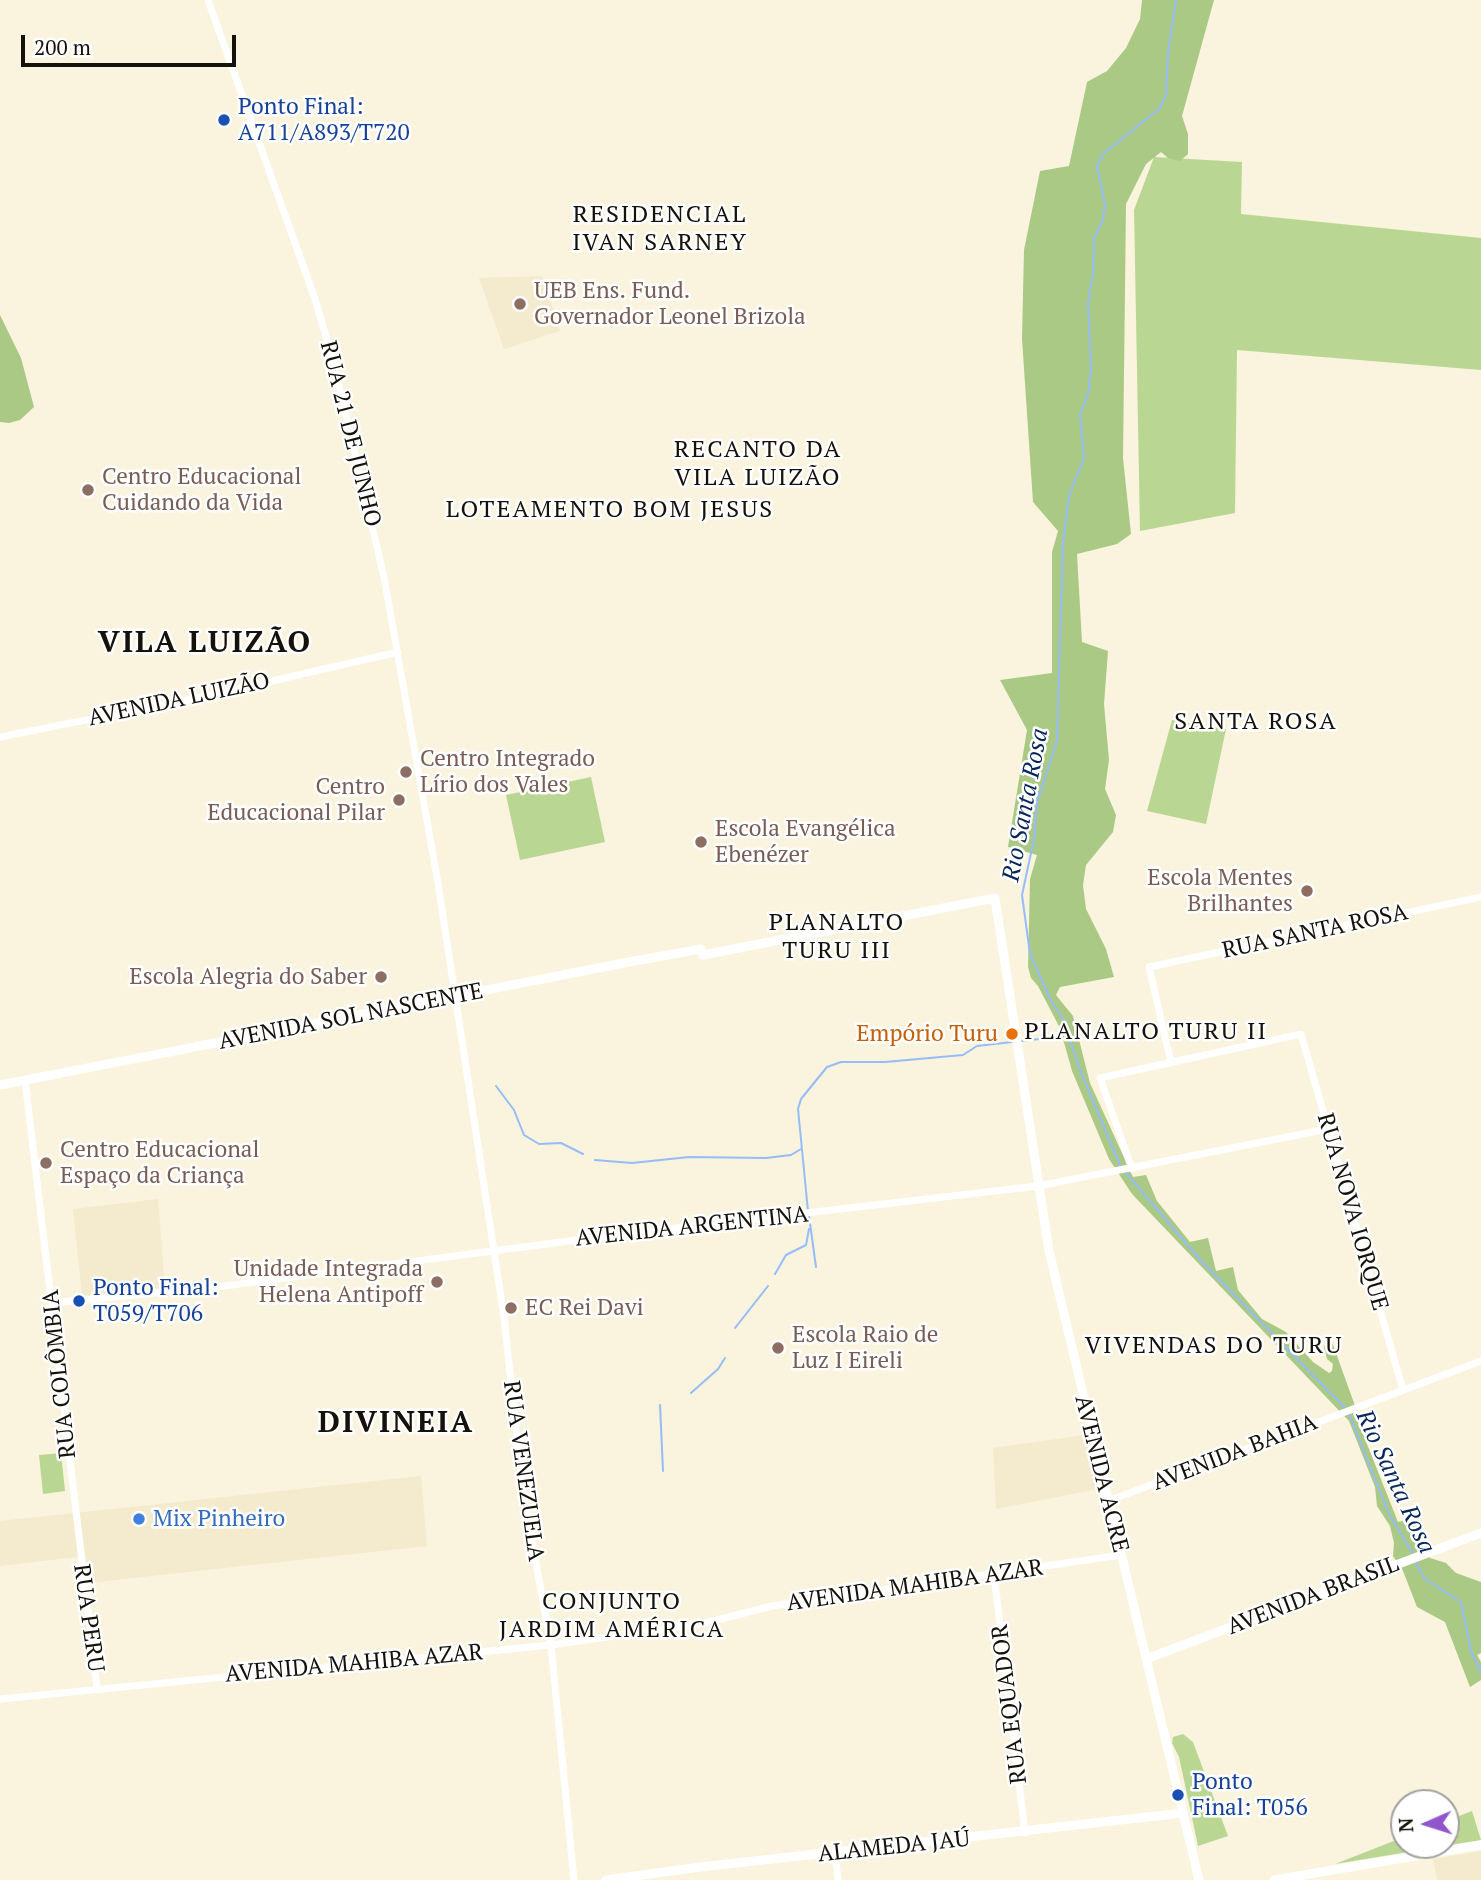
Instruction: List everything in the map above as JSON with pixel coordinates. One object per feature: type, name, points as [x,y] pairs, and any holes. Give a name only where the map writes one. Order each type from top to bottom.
[{"type":"main road","name":"AVENIDA SOL NASCENTE","points":[[0,1085],[455,996],[995,898]]},
{"type":"main road","name":"AVENIDA ACRE","points":[[995,898],[1038,1186],[1060,1301],[1199,1880]]},
{"type":"main road","name":"AVENIDA BRASIL","points":[[1146,1659],[1481,1533]]},
{"type":"main road","name":"ALAMEDA JAÚ","points":[[606,1880],[1183,1813]]},
{"type":"main road","points":[[1274,1880],[1481,1845]]},
{"type":"street","name":"RUA 21 DE JUNHO","points":[[208,0],[294,236],[334,364],[368,504],[398,652],[455,996]]},
{"type":"street","name":"AVENIDA LUIZÃO","points":[[0,737],[207,696],[398,652]]},
{"type":"street","name":"RUA SANTA ROSA","points":[[1171,1062],[1149,967],[1481,897]]},
{"type":"street","name":"RUA VENEZUELA","points":[[455,996],[494,1250],[523,1493],[551,1645],[574,1880]]},
{"type":"street","name":"RUA NOVA IORQUE","points":[[1171,1062],[1301,1034],[1403,1390]]},
{"type":"street","points":[[1131,1169],[1099,1081],[1102,1077],[1171,1062]]},
{"type":"street","name":"RUA COLÔMBIA","points":[[25,1080],[41,1200],[79,1548]]},
{"type":"street","name":"AVENIDA ARGENTINA","points":[[52,1303],[218,1287],[494,1250],[1038,1186],[1328,1129]]},
{"type":"street","name":"AVENIDA BAHIA","points":[[1108,1501],[1481,1361]]},
{"type":"street","name":"RUA PERU","points":[[79,1548],[97,1688]]},
{"type":"street","name":"AVENIDA MAHIBA AZAR","points":[[0,1699],[551,1645],[705,1623],[772,1606],[1121,1555]]},
{"type":"street","name":"RUA EQUADOR","points":[[995,1575],[1025,1833]]},
{"type":"street","points":[[835,1853],[838,1880]]},
{"type":"shaded area","name":"UEB Ens. Fund. Governador Leonel Brizola","points":[[542,276],[560,331],[504,349],[479,278]]},
{"type":"shaded area","points":[[158,1199],[165,1288],[82,1296],[73,1209]]},
{"type":"shaded area","points":[[1085,1435],[1098,1489],[996,1509],[993,1448]]},
{"type":"shaded area","points":[[421,1476],[427,1546],[87,1583],[85,1556],[0,1566],[0,1521]]},
{"type":"shaded area","points":[[1481,1851],[1481,1880],[1437,1880],[1433,1859],[1460,1859],[1460,1854]]},
{"type":"green space","points":[[1142,0],[1214,0],[1182,116],[1188,134],[1188,154],[1180,161],[1168,158],[1161,152],[1146,164],[1126,204],[1123,458],[1131,534],[1117,544],[1077,554],[1082,642],[1108,651],[1104,704],[1109,760],[1105,789],[1116,815],[1113,832],[1086,865],[1083,885],[1086,909],[1106,949],[1114,977],[1060,987],[1056,995],[1073,1016],[1090,1083],[1133,1177],[1146,1175],[1157,1201],[1190,1242],[1208,1238],[1216,1271],[1233,1267],[1238,1290],[1262,1319],[1286,1332],[1313,1362],[1329,1373],[1333,1364],[1327,1359],[1324,1347],[1328,1339],[1332,1342],[1357,1419],[1398,1522],[1416,1518],[1430,1558],[1446,1563],[1456,1573],[1481,1582],[1481,1653],[1477,1655],[1481,1662],[1481,1680],[1470,1687],[1445,1622],[1417,1607],[1403,1571],[1393,1556],[1394,1543],[1390,1526],[1377,1506],[1375,1487],[1349,1421],[1132,1194],[1109,1159],[1072,1071],[1060,1028],[1031,978],[1028,967],[1030,879],[1037,855],[1008,847],[1027,730],[1000,680],[1052,673],[1052,552],[1058,531],[1033,502],[1022,339],[1024,250],[1040,171],[1069,166],[1087,82],[1107,71],[1126,48],[1140,19]]},
{"type":"green space","points":[[1154,157],[1242,162],[1241,214],[1481,238],[1481,370],[1237,350],[1235,513],[1140,531],[1134,210]]},
{"type":"green space","points":[[0,315],[21,358],[34,407],[20,420],[9,423],[0,422]]},
{"type":"green space","points":[[1172,720],[1226,729],[1206,824],[1147,811]]},
{"type":"green space","points":[[591,777],[605,842],[520,860],[506,795]]},
{"type":"green space","points":[[61,1453],[65,1491],[43,1494],[39,1455]]},
{"type":"green space","points":[[1183,1734],[1193,1742],[1228,1836],[1198,1846],[1179,1757],[1172,1743],[1173,1737]]},
{"type":"green space","points":[[1472,1811],[1481,1840],[1460,1843],[1460,1816]]},
{"type":"green space","points":[[1390,1842],[1390,1855],[1335,1864]]},
{"type":"waterway","name":"Rio Santa Rosa","points":[[1120,1165],[1080,1070],[1063,1019],[1051,1001],[1030,954],[1022,895],[1034,839],[1037,802],[1057,741],[1063,542],[1069,496],[1084,458],[1080,415],[1089,390],[1091,367],[1088,303],[1093,273],[1094,239],[1103,219],[1105,205],[1097,166],[1103,154],[1160,108],[1166,95],[1168,53],[1176,0]]},
{"type":"waterway","points":[[1021,1041],[1058,1037],[1067,1028]]},
{"type":"waterway","points":[[808,1211],[798,1109],[801,1099],[827,1067],[841,1062],[885,1062],[963,1055],[977,1046],[1012,1042]]},
{"type":"waterway","points":[[496,1086],[514,1110],[524,1135],[539,1144],[561,1143],[583,1154]]},
{"type":"waterway","points":[[595,1160],[632,1163],[689,1157],[766,1158],[791,1155],[801,1149]]},
{"type":"waterway","name":"Rio Santa Rosa","points":[[1126,1173],[1202,1262],[1346,1409]]},
{"type":"waterway","points":[[809,1216],[816,1267]]},
{"type":"waterway","points":[[775,1274],[786,1255],[806,1245],[809,1229]]},
{"type":"waterway","points":[[735,1328],[768,1286]]},
{"type":"waterway","points":[[691,1393],[718,1369],[725,1358]]},
{"type":"waterway","points":[[660,1405],[663,1471]]},
{"type":"waterway","name":"Rio Santa Rosa","points":[[1349,1414],[1389,1514],[1413,1554]]},
{"type":"waterway","name":"Rio Santa Rosa","points":[[1416,1563],[1425,1579],[1461,1602],[1471,1651],[1481,1672]]},
{"type":"place","name":"Ponto Final: A711/A893/T720","points":[[224,120]]},
{"type":"place","name":"UEB Ens. Fund. Governador Leonel Brizola","points":[[520,304]]},
{"type":"place","name":"Centro Educacional Cuidando da Vida","points":[[88,490]]},
{"type":"place","name":"Centro Integrado Lírio dos Vales","points":[[406,772]]},
{"type":"place","name":"Centro Educacional Pilar","points":[[399,800]]},
{"type":"place","name":"Escola Evangélica Ebenézer","points":[[701,842]]},
{"type":"place","name":"Escola Mentes Brilhantes","points":[[1307,891]]},
{"type":"place","name":"Escola Alegria do Saber","points":[[381,977]]},
{"type":"place","name":"Empório Turu","points":[[1012,1034]]},
{"type":"place","name":"Centro Educacional Espaço da Criança","points":[[46,1163]]},
{"type":"place","name":"Unidade Integrada Helena Antipoff","points":[[437,1282]]},
{"type":"place","name":"Ponto Final: T059/T706","points":[[79,1301]]},
{"type":"place","name":"EC Rei Davi","points":[[511,1308]]},
{"type":"place","name":"Escola Raio de Luz I Eireli","points":[[778,1348]]},
{"type":"place","name":"Mix Pinheiro","points":[[139,1519]]},
{"type":"place","name":"Ponto Final: T056","points":[[1178,1795]]},
{"type":"district","name":"RESIDENCIAL IVAN SARNEY","points":[[660,229]]},
{"type":"district","name":"RECANTO DA VILA LUIZÃO","points":[[758,464]]},
{"type":"district","name":"LOTEAMENTO BOM JESUS","points":[[610,510]]},
{"type":"district","name":"VILA LUIZÃO","points":[[205,643]]},
{"type":"district","name":"SANTA ROSA","points":[[1256,722]]},
{"type":"district","name":"PLANALTO TURU III","points":[[837,937]]},
{"type":"district","name":"PLANALTO TURU II","points":[[1146,1032]]},
{"type":"district","name":"VIVENDAS DO TURU","points":[[1214,1346]]},
{"type":"district","name":"DIVINEIA","points":[[396,1423]]},
{"type":"district","name":"CONJUNTO JARDIM AMÉRICA","points":[[612,1616]]}]
